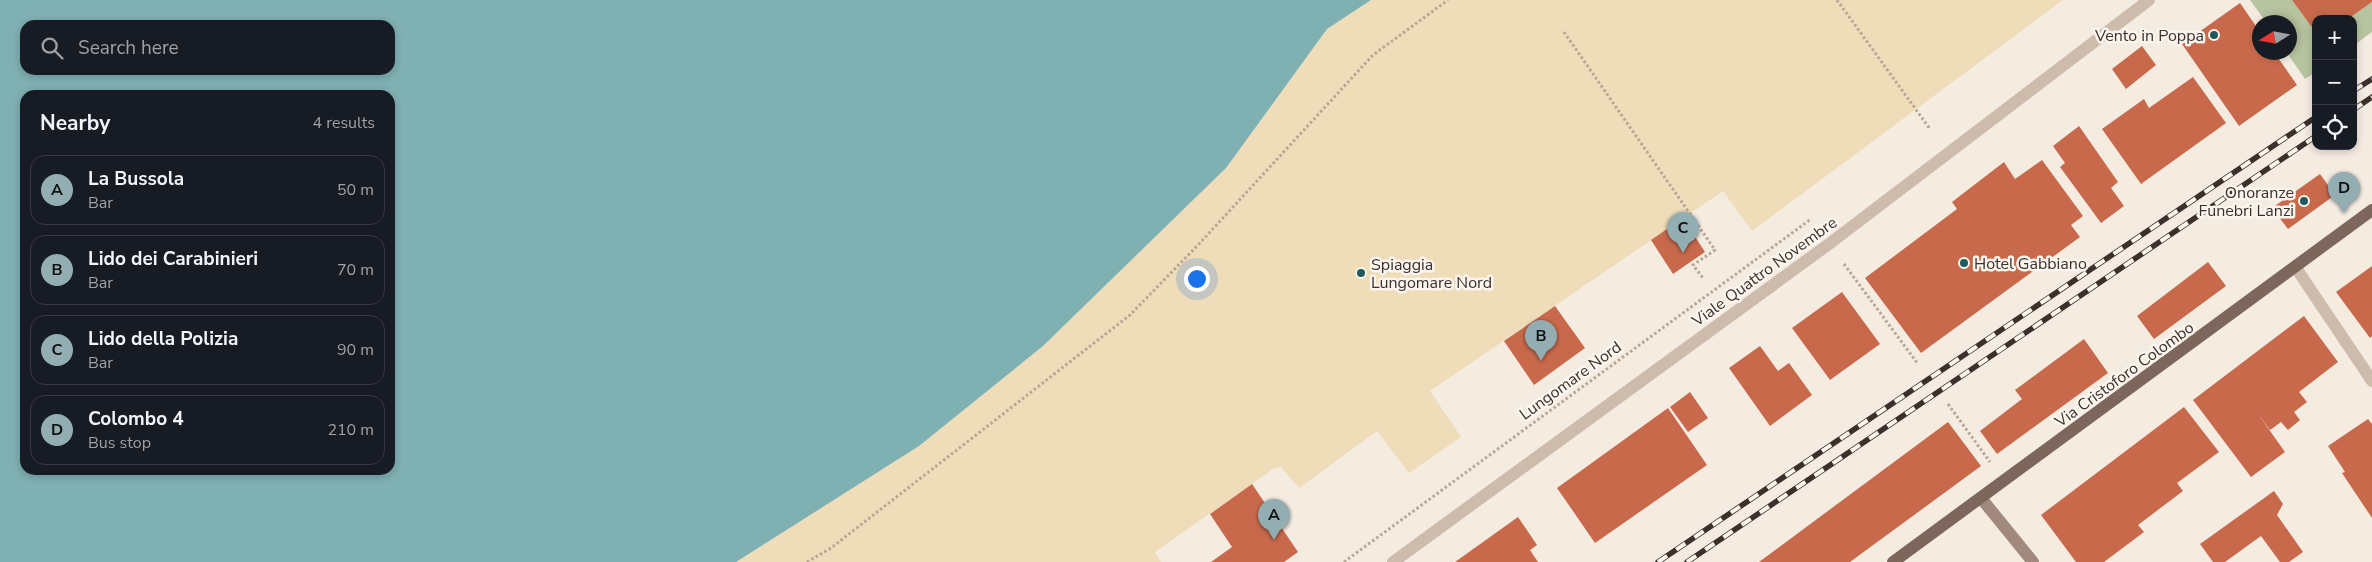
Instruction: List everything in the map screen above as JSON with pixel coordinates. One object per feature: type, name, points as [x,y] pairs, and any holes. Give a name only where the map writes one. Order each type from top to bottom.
[{"type":"main road","name":"Via Cristoforo Colombo","points":[[1893,562],[2296,268],[2372,210]]},
{"type":"main road","points":[[1981,498],[2033,562]]},
{"type":"street","name":"Viale Quattro Novembre","points":[[1394,562],[1829,244],[2149,0]]},
{"type":"street","points":[[2296,268],[2372,381]]},
{"type":"path","points":[[807,562],[831,548],[1130,315],[1198,245],[1372,55],[1448,0]]},
{"type":"path","points":[[1837,0],[1930,128]]},
{"type":"path","points":[[1564,32],[1715,250],[1694,265],[1703,278]]},
{"type":"path","name":"Lungomare Nord","points":[[1344,562],[1811,219]]},
{"type":"path","points":[[1840,258],[1918,364]]},
{"type":"path","points":[[1948,404],[1992,464]]},
{"type":"green space","points":[[2250,0],[2292,0],[2312,28],[2312,75],[2305,79],[2292,60],[2297,60],[2297,15],[2261,15]]},
{"type":"green space","points":[[2372,2],[2372,32],[2357,43],[2357,15],[2354,15]]},
{"type":"sand","name":"Spiaggia Lungomare Nord","points":[[1371,0],[2063,0],[1752,231],[1723,191],[1430,391],[1461,437],[1409,473],[1377,431],[1299,488],[1281,467],[1273,469],[1155,552],[1161,562],[736,562],[919,446],[1043,346],[1226,168],[1327,29]]},
{"type":"water","points":[[0,0],[1371,0],[1327,29],[1226,168],[1043,346],[919,446],[736,562],[0,562]]},
{"type":"building","points":[[2292,0],[2372,0],[2372,2],[2354,15],[2312,15],[2312,28]]},
{"type":"building","points":[[2240,3],[2252,20],[2252,60],[2280,60],[2297,85],[2239,126],[2182,44]]},
{"type":"building","points":[[2142,46],[2156,65],[2126,89],[2112,69]]},
{"type":"building","points":[[2193,77],[2226,123],[2141,184],[2102,129],[2144,99],[2149,108]]},
{"type":"building","points":[[2079,126],[2118,182],[2111,188],[2124,206],[2101,223],[2060,167],[2065,163],[2053,146]]},
{"type":"building","name":"Hotel Gabbiano","points":[[2042,160],[2083,216],[2071,225],[2080,237],[1921,353],[1865,278],[1957,209],[1952,202],[2004,162],[2015,179]]},
{"type":"building","name":"Onoranze Funebri Lanzi","points":[[2320,174],[2335,195],[2288,229],[2272,208]]},
{"type":"building","points":[[1683,218],[1705,252],[1673,274],[1651,240]]},
{"type":"building","points":[[2208,262],[2226,286],[2154,339],[2137,316]]},
{"type":"building","points":[[2372,266],[2372,336],[2370,338],[2336,292]]},
{"type":"building","points":[[1842,292],[1880,344],[1830,380],[1792,328]]},
{"type":"building","points":[[1555,306],[1585,348],[1534,385],[1504,341]]},
{"type":"building","points":[[2304,316],[2338,362],[2299,392],[2307,402],[2294,412],[2300,420],[2288,430],[2281,422],[2270,430],[2258,414],[2285,452],[2251,477],[2193,400]]},
{"type":"building","points":[[2084,339],[2108,373],[1997,454],[1980,431],[2022,399],[2015,390]]},
{"type":"building","points":[[1760,346],[1778,371],[1789,363],[1812,395],[1770,426],[1729,368]]},
{"type":"building","points":[[1690,392],[1708,418],[1688,432],[1670,407]]},
{"type":"building","points":[[2184,407],[2219,452],[2177,483],[2183,491],[2138,525],[2144,532],[2104,562],[2076,562],[2041,515]]},
{"type":"building","points":[[1668,408],[1707,465],[1595,543],[1557,488]]},
{"type":"building","points":[[2368,419],[2372,424],[2372,518],[2342,473],[2345,472],[2328,446]]},
{"type":"building","points":[[1948,422],[1981,466],[1850,562],[1759,562]]},
{"type":"building","points":[[1252,484],[1298,552],[1284,562],[1211,562],[1232,547],[1210,514]]},
{"type":"building","points":[[2274,491],[2283,504],[2277,515],[2303,552],[2289,562],[2280,562],[2261,536],[2225,562],[2213,562],[2200,544]]},
{"type":"building","points":[[1518,517],[1537,545],[1530,550],[1538,562],[1455,562]]},
{"type":"railway","points":[[2357,88],[2372,79]]},
{"type":"railway","points":[[2357,107],[2372,97]]},
{"type":"railway","points":[[1658,562],[2312,120]]},
{"type":"railway","points":[[1687,562],[2312,139]]},
{"type":"place","name":"Vento in Poppa","points":[[2214,35]]},
{"type":"place","name":"Onoranze Funebri Lanzi","points":[[2304,201]]},
{"type":"place","name":"Colombo 4","points":[[2344,213]]},
{"type":"place","name":"Lido della Polizia","points":[[1683,253]]},
{"type":"place","name":"Hotel Gabbiano","points":[[1964,263]]},
{"type":"place","name":"Spiaggia Lungomare Nord","points":[[1361,273]]},
{"type":"place","name":"Lido dei Carabinieri","points":[[1541,361]]},
{"type":"place","name":"La Bussola","points":[[1274,540]]}]
